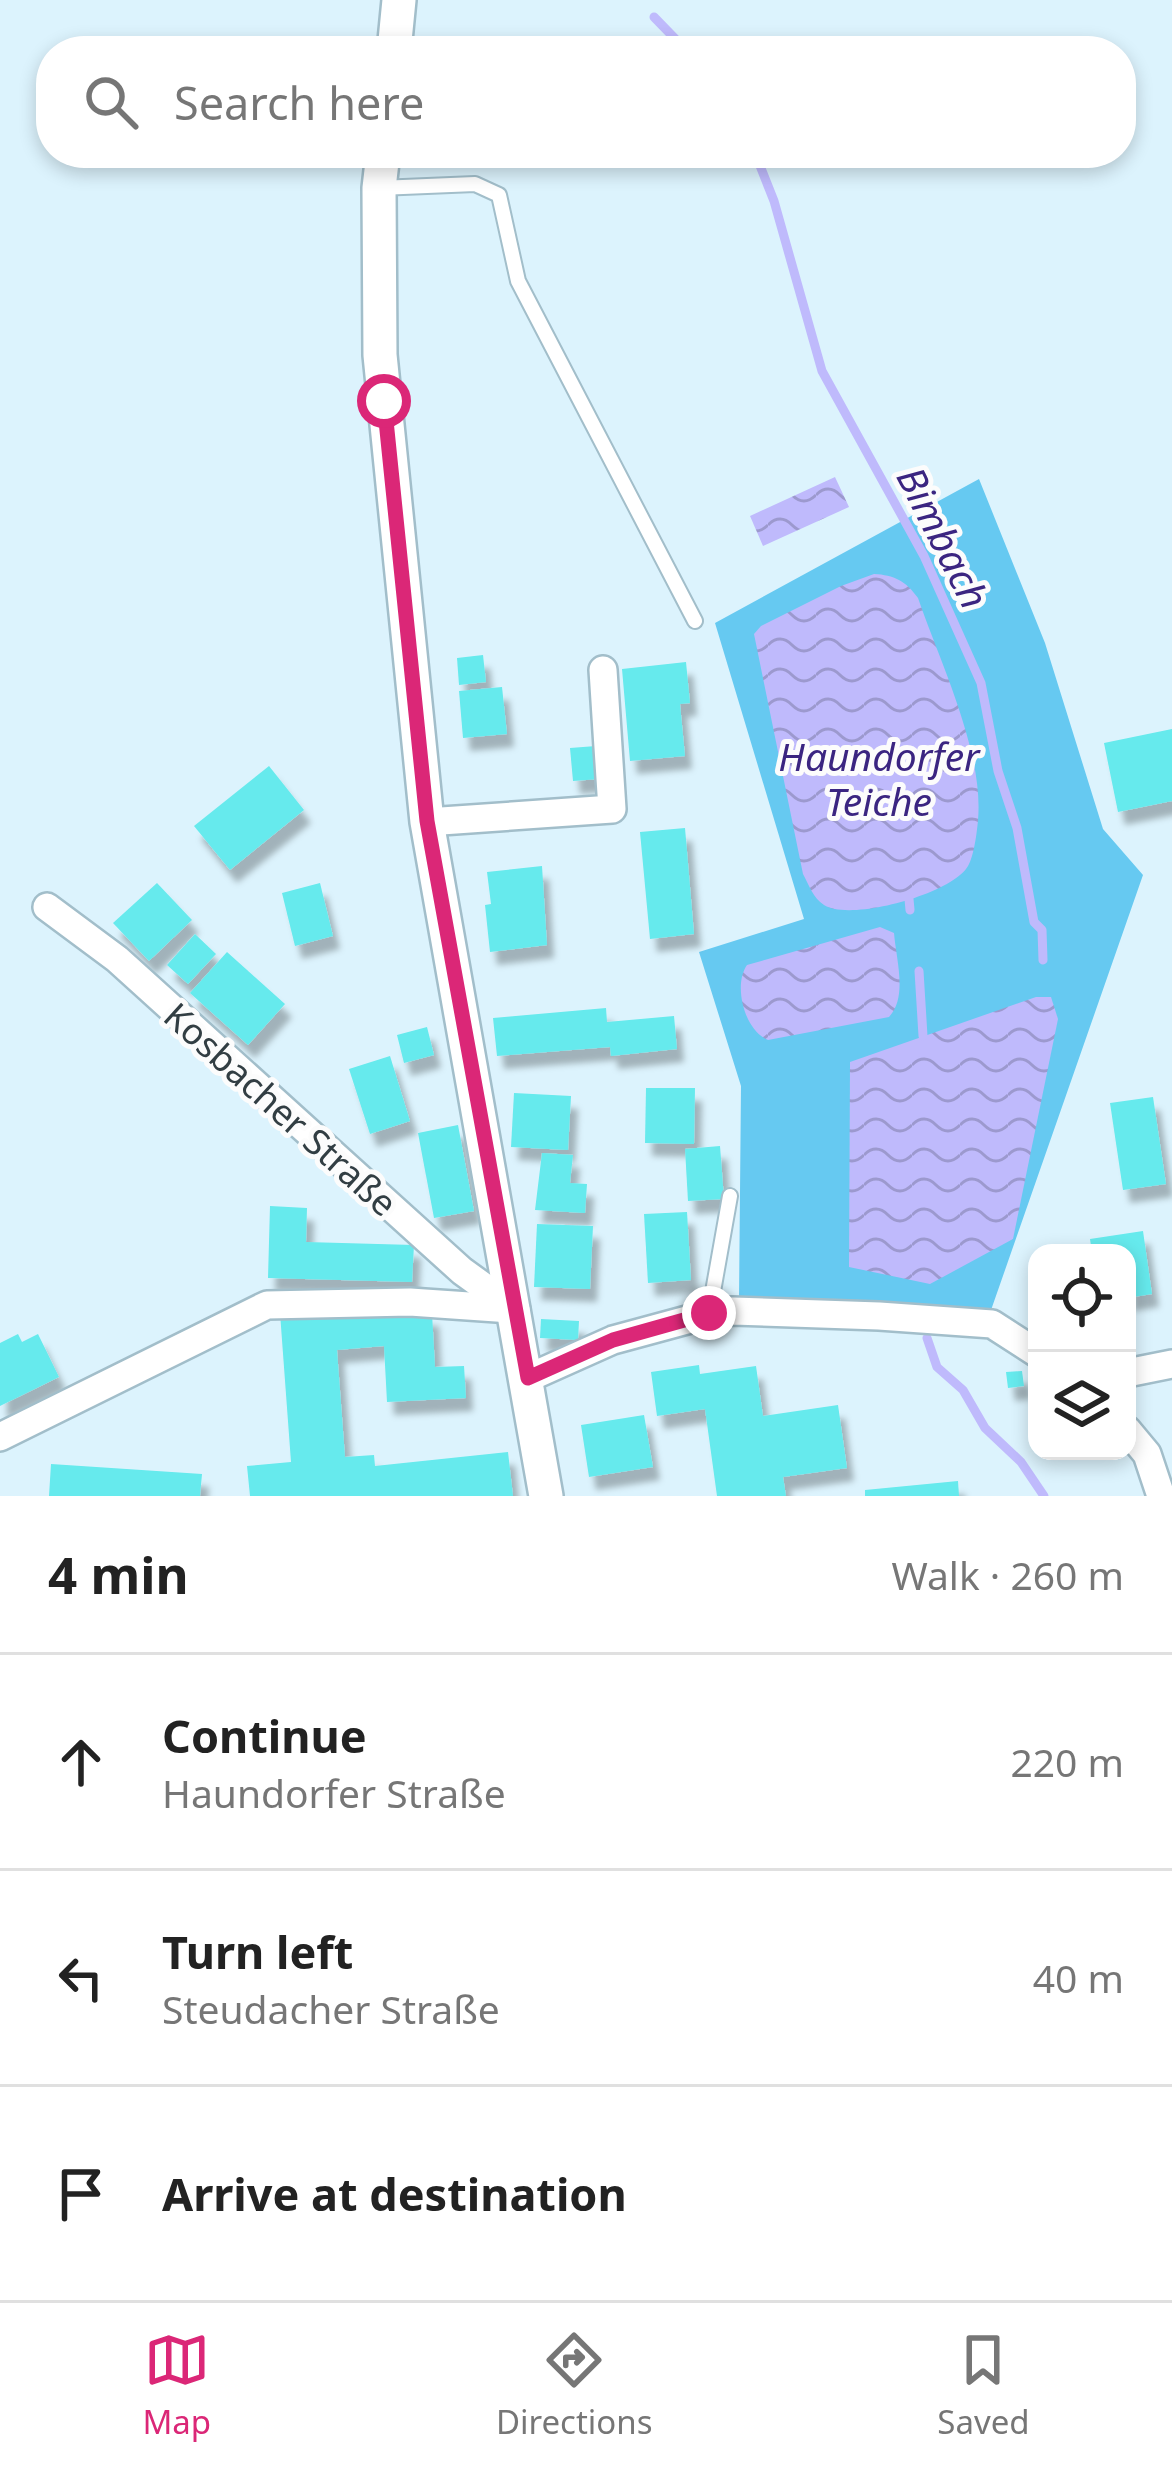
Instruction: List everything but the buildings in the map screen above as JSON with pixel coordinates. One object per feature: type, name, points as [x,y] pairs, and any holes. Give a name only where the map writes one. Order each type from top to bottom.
[{"type":"street","points":[[395,36],[399,0]]},
{"type":"street","points":[[381,168],[380,355],[427,821],[546,1496]]},
{"type":"street","points":[[427,821],[612,809],[603,670]]},
{"type":"street","name":"Kosbacher Straße","points":[[47,907],[117,959],[462,1271],[516,1310]]},
{"type":"street","points":[[3,1434],[267,1305],[410,1302],[516,1310]]},
{"type":"street","points":[[528,1378],[613,1340],[709,1313],[879,1316],[992,1324],[1035,1352]]},
{"type":"street","points":[[1136,1371],[1172,1364]]},
{"type":"street","points":[[1136,1441],[1147,1454],[1161,1496]]},
{"type":"lane","points":[[379,188],[476,184],[499,195],[518,281],[694,621]]},
{"type":"lane","points":[[709,1313],[730,1196]]},
{"type":"shaded area","points":[[979,479],[1045,643],[1103,829],[1143,875],[990,1313],[739,1300],[741,1086],[699,952],[804,919],[715,623]]},
{"type":"water","points":[[835,477],[849,507],[763,546],[750,516]]},
{"type":"water","name":"Haundorfer Teiche","points":[[874,574],[899,580],[918,598],[967,737],[978,794],[978,825],[968,866],[942,886],[877,908],[837,909],[817,899],[803,874],[754,634],[761,626],[841,586]]},
{"type":"water","name":"Haundorfer Teiche","points":[[880,927],[894,933],[898,966],[898,999],[889,1017],[768,1040],[753,1027],[741,995],[747,965]]},
{"type":"water","points":[[1036,997],[1051,997],[1058,1019],[1013,1239],[930,1284],[849,1267],[850,1062]]},
{"type":"waterway","name":"Bimbach","points":[[654,17],[672,36]]},
{"type":"waterway","name":"Bimbach","points":[[761,168],[822,371],[924,556],[981,683],[998,771],[1017,828],[1034,922],[1042,930],[1043,960]]},
{"type":"waterway","points":[[909,899],[910,910]]},
{"type":"waterway","points":[[919,971],[923,1036]]},
{"type":"waterway","name":"Bimbach","points":[[927,1338],[937,1367],[963,1390],[985,1428],[1021,1462],[1044,1496]]},
{"type":"route","points":[[384,401],[427,821],[528,1378],[613,1340],[709,1313]]}]
